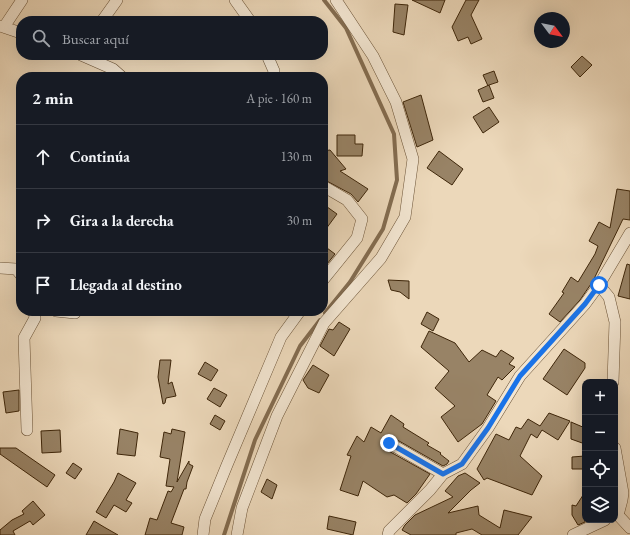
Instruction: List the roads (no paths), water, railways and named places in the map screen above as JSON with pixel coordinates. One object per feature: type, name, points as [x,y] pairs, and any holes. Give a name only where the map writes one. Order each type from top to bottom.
[{"type":"street","points":[[16,31],[2,27],[22,0]]},
{"type":"street","points":[[106,16],[117,0]]},
{"type":"street","points":[[235,0],[246,16]]},
{"type":"street","points":[[237,535],[242,508],[277,416],[324,323],[381,258],[405,217],[413,159],[396,102],[373,56],[336,0]]},
{"type":"street","points":[[93,60],[116,72]]},
{"type":"street","points":[[269,60],[274,72]]},
{"type":"street","points":[[328,189],[347,200],[362,219],[357,238],[328,274]]},
{"type":"street","points":[[388,535],[389,531],[430,490],[443,474],[462,464],[488,428],[520,376],[585,304],[599,285],[630,233]]},
{"type":"street","points":[[0,268],[16,269]]},
{"type":"street","points":[[599,285],[609,298],[615,322],[613,379]]},
{"type":"street","points":[[27,430],[24,338],[35,316]]},
{"type":"street","points":[[203,535],[206,520],[224,471],[281,336],[296,316]]},
{"type":"street","points":[[389,443],[443,474]]},
{"type":"street","points":[[616,451],[623,493],[618,511]]},
{"type":"street","points":[[618,518],[630,528]]},
{"type":"street","points":[[573,535],[599,523]]},
{"type":"waterway","points":[[324,0],[346,28],[394,134],[397,180],[383,229],[350,282],[328,309]]},
{"type":"waterway","points":[[224,535],[255,440],[300,346],[320,320]]}]
